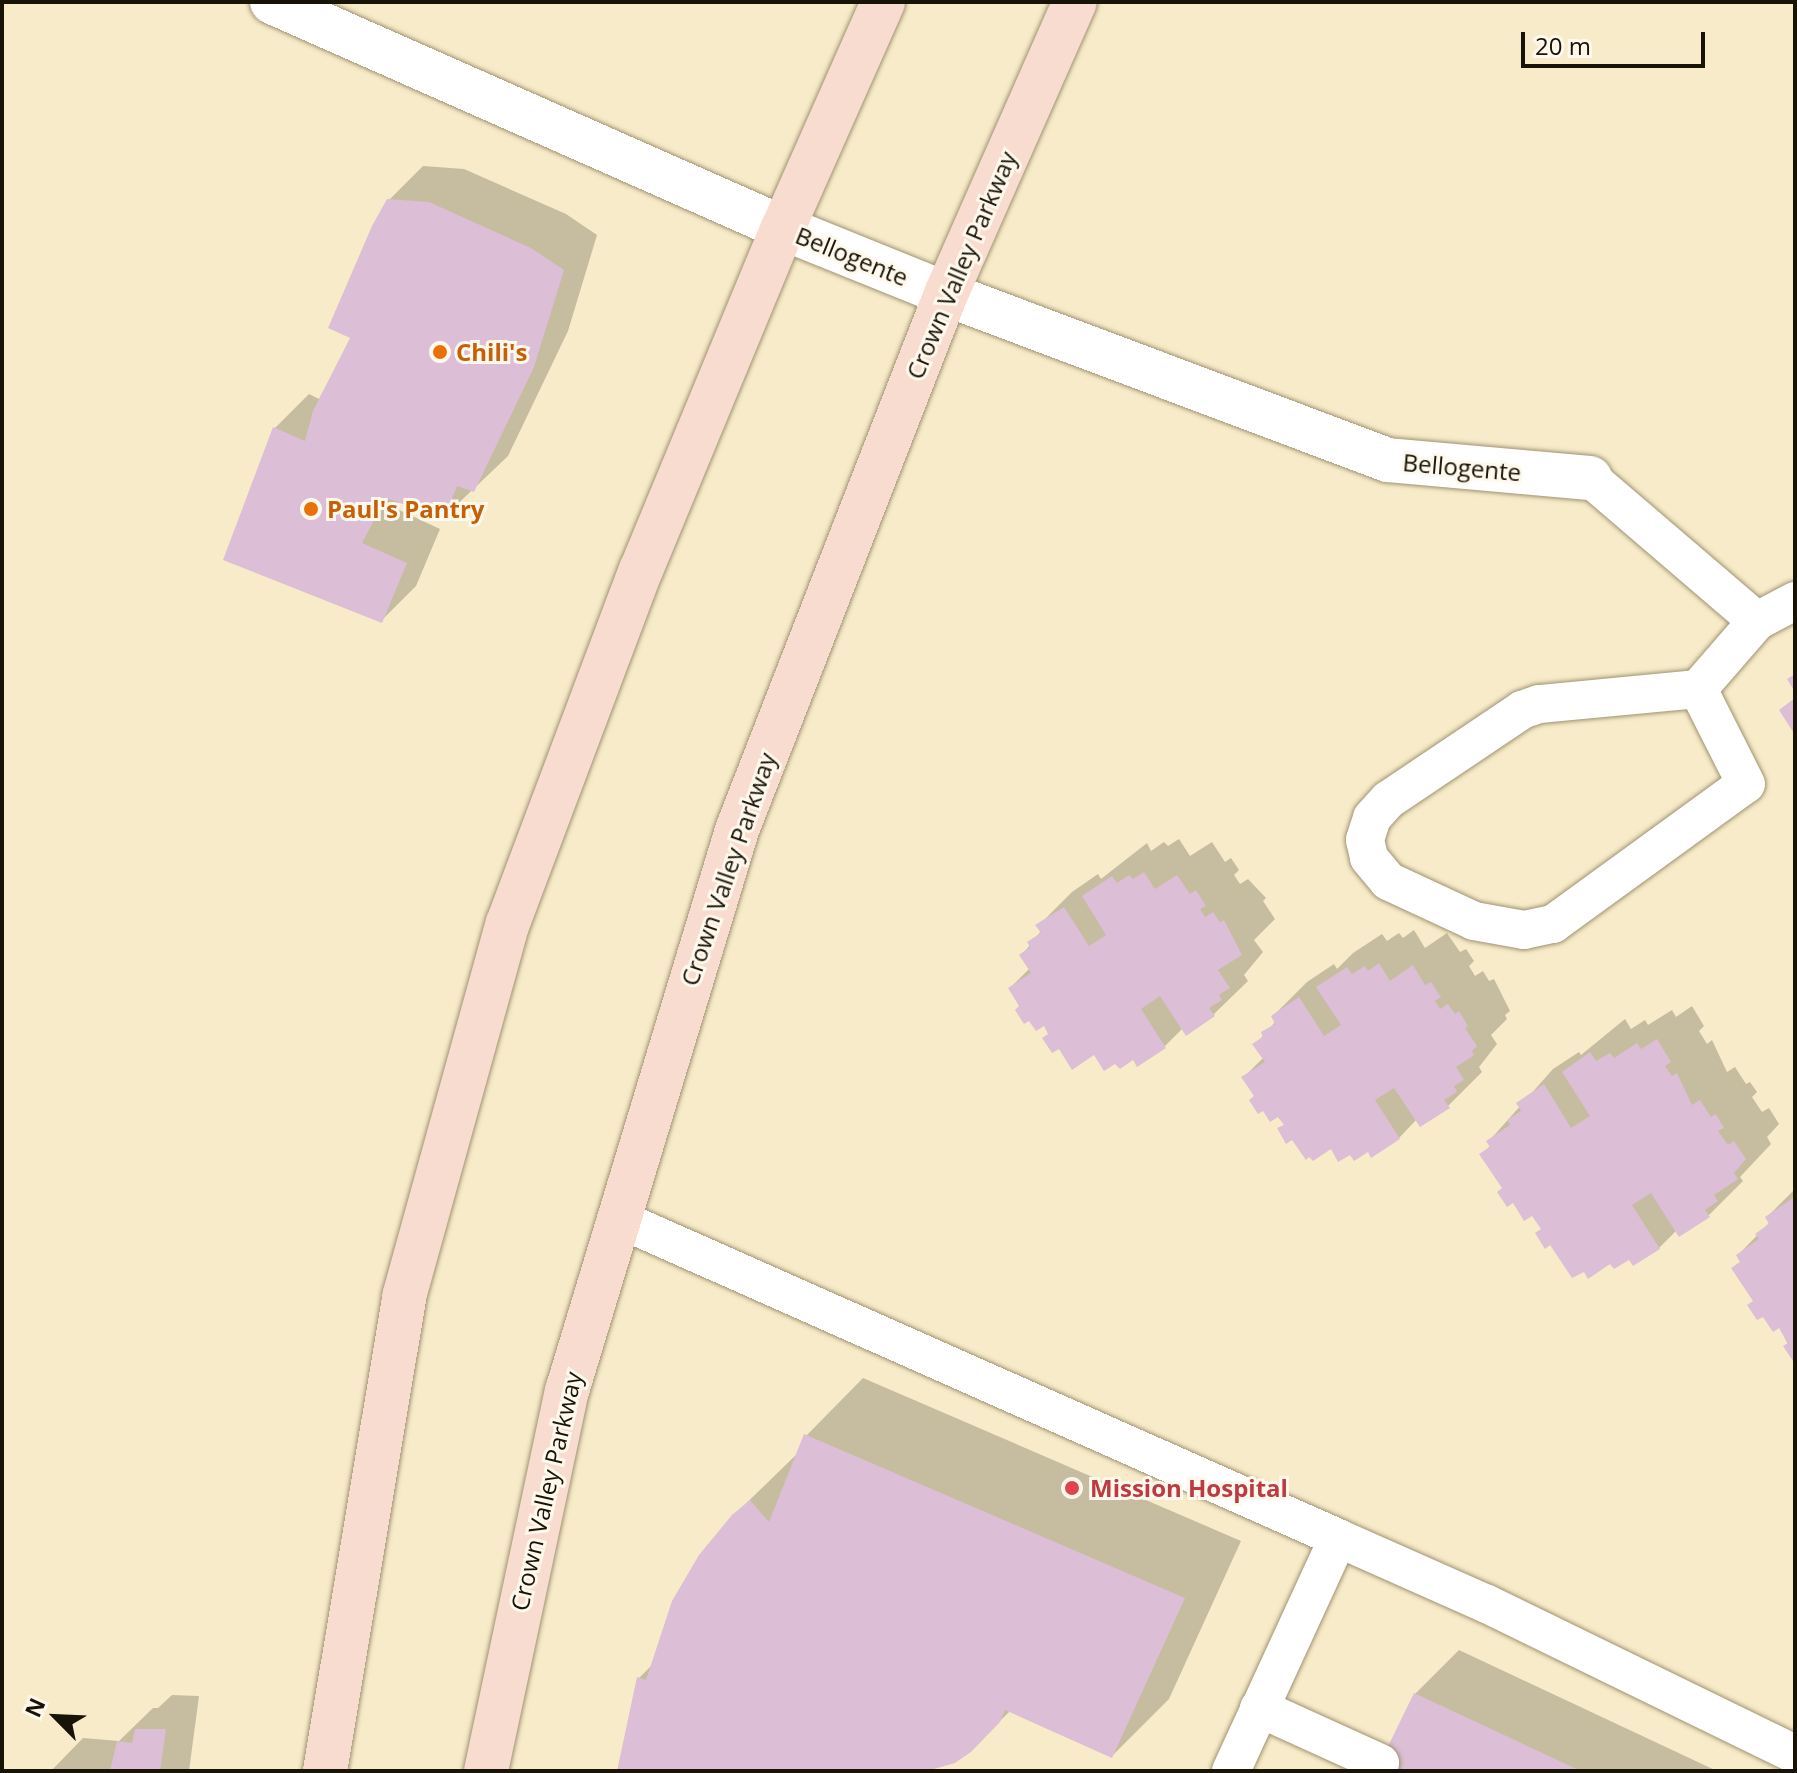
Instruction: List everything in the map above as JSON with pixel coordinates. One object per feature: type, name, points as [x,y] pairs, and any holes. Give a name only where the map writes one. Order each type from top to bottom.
[{"type":"main road","points":[[325,1771],[404,1297],[508,923],[641,570],[783,228],[883,2]]},
{"type":"main road","name":"Crown Valley Parkway","points":[[486,1771],[567,1391],[737,830],[946,294],[1075,2]]},
{"type":"street","name":"Bellogente","points":[[272,2],[783,228],[946,294],[1388,460],[1590,478]]},
{"type":"lane","points":[[1590,478],[1757,621]]},
{"type":"lane","points":[[1698,689],[1746,784],[1553,924],[1524,930],[1474,921],[1388,881],[1369,858],[1365,840],[1372,818],[1388,800],[1522,710],[1539,704],[1698,689],[1757,621],[1795,601]]},
{"type":"lane","points":[[617,1218],[1487,1604],[1795,1754]]},
{"type":"lane","points":[[1231,1771],[1338,1538]]},
{"type":"lane","points":[[1259,1708],[1380,1763]]},
{"type":"building","name":"Chili's","points":[[387,199],[429,202],[531,248],[564,270],[534,367],[474,492],[457,486],[444,519],[386,498],[362,543],[407,563],[382,623],[223,560],[273,427],[305,441],[313,411],[350,338],[328,328],[372,226]]},
{"type":"building","points":[[1795,674],[1795,692],[1787,679]]},
{"type":"building","points":[[1795,698],[1795,735],[1779,710]]},
{"type":"building","points":[[1144,872],[1155,889],[1177,875],[1190,894],[1196,890],[1206,906],[1200,909],[1205,917],[1213,912],[1220,922],[1224,920],[1242,955],[1218,970],[1230,988],[1219,995],[1222,1000],[1209,1008],[1215,1016],[1186,1036],[1160,996],[1141,1009],[1166,1048],[1137,1067],[1133,1060],[1120,1069],[1115,1064],[1104,1071],[1094,1055],[1072,1070],[1059,1049],[1052,1053],[1042,1038],[1048,1034],[1044,1026],[1036,1031],[1029,1021],[1024,1024],[1015,1010],[1019,1006],[1008,988],[1031,973],[1019,955],[1030,947],[1027,942],[1041,933],[1035,925],[1064,907],[1089,946],[1106,935],[1082,896],[1112,876],[1117,883],[1129,875],[1133,879]]},
{"type":"building","points":[[1379,963],[1390,981],[1413,965],[1425,985],[1431,982],[1441,997],[1435,1001],[1440,1009],[1448,1004],[1455,1014],[1459,1011],[1468,1026],[1465,1028],[1477,1046],[1472,1051],[1474,1055],[1456,1067],[1464,1080],[1454,1086],[1457,1092],[1444,1100],[1450,1108],[1420,1127],[1394,1088],[1375,1100],[1400,1139],[1371,1158],[1368,1152],[1354,1161],[1350,1155],[1338,1162],[1331,1149],[1313,1161],[1309,1157],[1306,1160],[1292,1140],[1286,1144],[1277,1128],[1284,1125],[1278,1117],[1270,1122],[1263,1111],[1258,1114],[1249,1100],[1254,1096],[1241,1077],[1265,1062],[1252,1044],[1263,1037],[1261,1032],[1275,1024],[1271,1016],[1299,997],[1324,1036],[1341,1025],[1316,987],[1347,967],[1352,974],[1365,966],[1368,971]]},
{"type":"building","points":[[1657,1039],[1671,1062],[1665,1066],[1672,1076],[1677,1073],[1692,1105],[1700,1100],[1711,1117],[1716,1114],[1724,1128],[1718,1131],[1728,1145],[1734,1141],[1746,1159],[1734,1173],[1738,1179],[1714,1195],[1718,1201],[1705,1210],[1710,1217],[1679,1237],[1651,1193],[1632,1205],[1660,1249],[1633,1266],[1629,1260],[1614,1269],[1610,1264],[1588,1279],[1584,1272],[1572,1278],[1550,1245],[1545,1249],[1535,1233],[1541,1229],[1532,1216],[1524,1221],[1513,1203],[1507,1207],[1497,1192],[1502,1188],[1479,1154],[1490,1147],[1486,1141],[1510,1125],[1507,1120],[1521,1111],[1516,1103],[1544,1084],[1571,1128],[1590,1116],[1562,1072],[1590,1052],[1596,1061],[1610,1053],[1614,1058],[1637,1043],[1641,1049]]},
{"type":"building","points":[[1793,1198],[1795,1364],[1783,1346],[1788,1343],[1779,1328],[1773,1332],[1763,1317],[1757,1320],[1747,1305],[1753,1301],[1731,1268],[1740,1262],[1736,1255],[1759,1239],[1755,1234],[1769,1224],[1765,1217]]},
{"type":"building","points":[[804,1434],[1185,1598],[1112,1758],[1005,1710],[1000,1722],[971,1752],[955,1763],[927,1771],[617,1771],[637,1677],[646,1680],[672,1601],[699,1555],[732,1515],[750,1500],[769,1522]]},
{"type":"building","points":[[1414,1693],[1581,1771],[1376,1771]]},
{"type":"building","points":[[135,1729],[166,1729],[160,1771],[110,1771],[117,1741],[132,1743]]},
{"type":"place","name":"Chili's","points":[[440,352]]},
{"type":"place","name":"Paul's Pantry","points":[[311,509]]},
{"type":"place","name":"Mission Hospital","points":[[1072,1488]]}]
